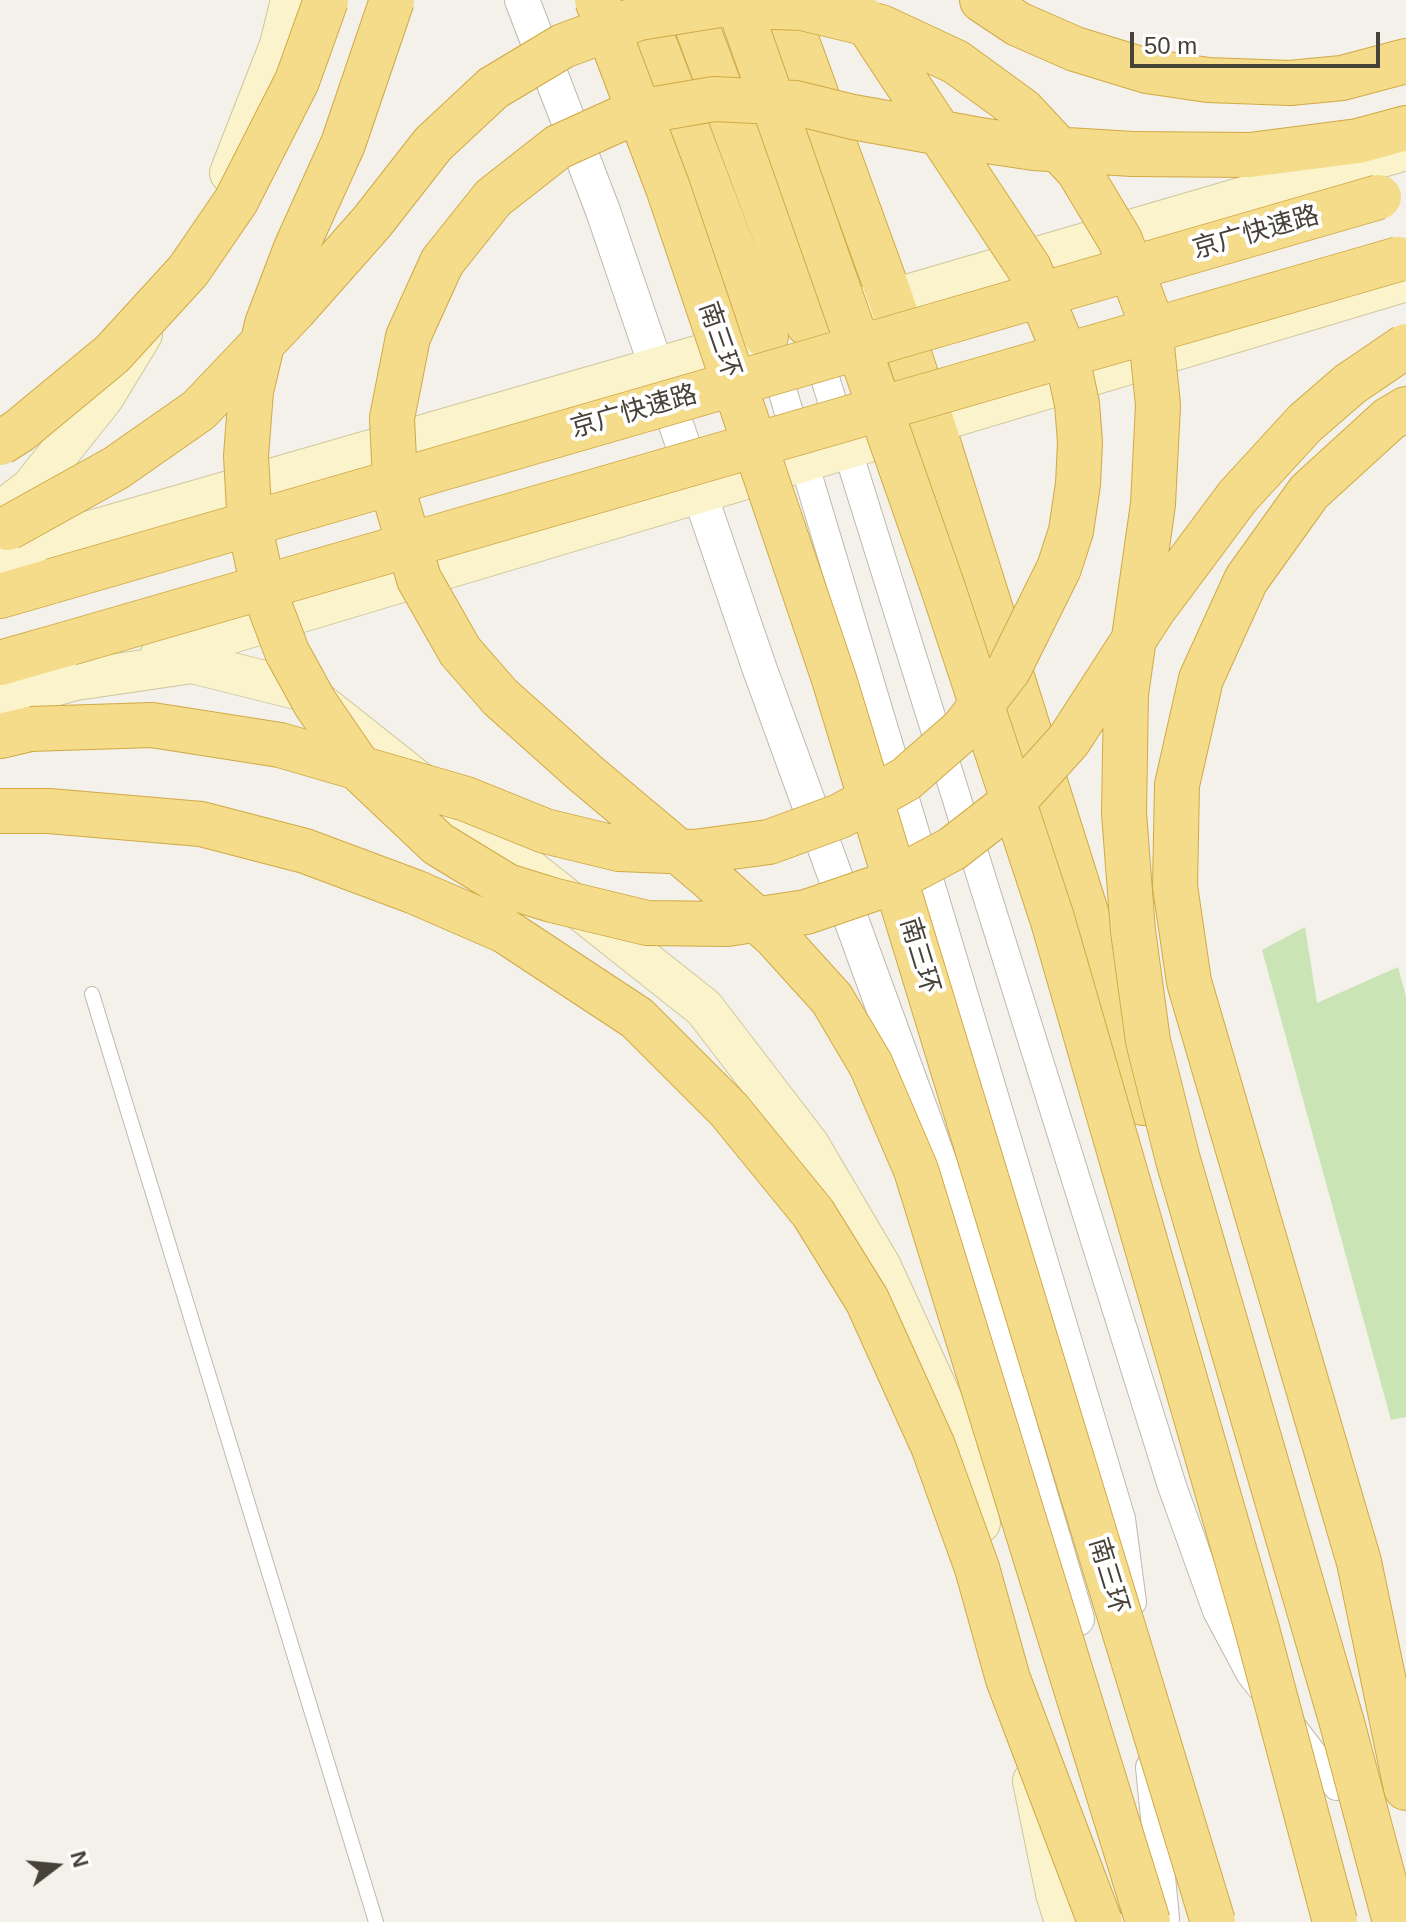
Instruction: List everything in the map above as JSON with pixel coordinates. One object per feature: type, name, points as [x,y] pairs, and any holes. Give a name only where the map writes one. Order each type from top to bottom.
[{"type":"highway","points":[[0,443],[19,431],[112,354],[188,271],[243,188],[297,81],[326,0]]},
{"type":"highway","points":[[392,0],[343,144],[296,248],[267,324],[251,391],[246,456],[250,527],[263,588],[287,652],[315,703],[363,773],[438,844],[507,886],[647,923],[727,924],[806,912],[882,886],[952,849],[1015,800],[1069,740],[1153,610],[1238,496],[1305,423],[1350,384],[1406,346]]},
{"type":"highway","name":"南三环","points":[[597,0],[668,188],[834,679],[1213,1922]]},
{"type":"highway","points":[[638,0],[766,336]]},
{"type":"highway","points":[[687,0],[808,324]]},
{"type":"highway","points":[[737,0],[938,573],[1052,918],[1253,1613],[1335,1922]]},
{"type":"highway","points":[[782,0],[891,300],[932,423],[1119,1017],[1337,1786],[1396,1922]]},
{"type":"highway","points":[[0,736],[30,729],[152,725],[280,745],[466,799],[545,831],[619,849],[694,852],[769,842],[840,816],[906,779],[963,729],[1009,669],[1023,642],[1059,568],[1071,531],[1080,442],[1077,404],[1067,358],[1029,268],[852,0]]},
{"type":"highway","points":[[982,0],[1018,24],[1075,49],[1147,71],[1208,80],[1290,83],[1342,78],[1406,61]]},
{"type":"highway","points":[[2,532],[116,468],[199,410],[372,222],[433,144],[493,88],[563,46],[639,18],[666,13],[720,5],[802,8],[881,27],[956,62],[1022,110],[1078,170],[1120,240],[1149,317],[1157,419],[1153,504],[1126,694],[1124,813],[1133,931],[1148,1041],[1178,1160],[1342,1723],[1396,1922]]},
{"type":"highway","points":[[1160,1921],[916,1170],[871,1065],[832,999],[775,936],[500,697],[460,651],[419,579],[396,500],[392,418],[408,337],[442,262],[493,198],[558,147],[633,113],[714,99],[796,103],[853,117],[1019,146],[1133,154],[1250,155],[1358,141],[1406,128]]},
{"type":"highway","name":"京广快速路","points":[[0,596],[1406,189]]},
{"type":"highway","points":[[0,663],[1406,256]]},
{"type":"highway","points":[[1406,409],[1389,419],[1309,492],[1246,580],[1201,679],[1177,785],[1175,886],[1189,982],[1359,1562],[1406,1788]]},
{"type":"highway","points":[[0,811],[49,811],[201,824],[305,851],[415,892],[505,931],[637,1018],[729,1110],[813,1213],[867,1300],[933,1446],[977,1568],[1008,1679],[1100,1922]]},
{"type":"main road","points":[[2,532],[31,488],[103,398],[191,254],[240,152],[280,45],[291,0]]},
{"type":"main road","points":[[2,532],[656,368],[1406,150]]},
{"type":"main road","points":[[0,701],[1406,281]]},
{"type":"main road","points":[[76,680],[192,663],[304,691],[704,1008],[809,1145],[881,1267],[951,1419],[979,1519],[1056,1893],[1065,1922]]},
{"type":"street","points":[[522,0],[603,211],[769,696],[953,1199],[1160,1921]]},
{"type":"street","points":[[808,324],[1172,1486],[1217,1611],[1250,1673],[1337,1786]]},
{"type":"street","points":[[766,336],[1121,1519],[1142,1680],[1160,1921]]},
{"type":"lane","points":[[92,994],[376,1922]]},
{"type":"green space","points":[[1305,927],[1317,1003],[1398,967],[1406,997],[1406,1417],[1391,1420],[1262,950]]}]
